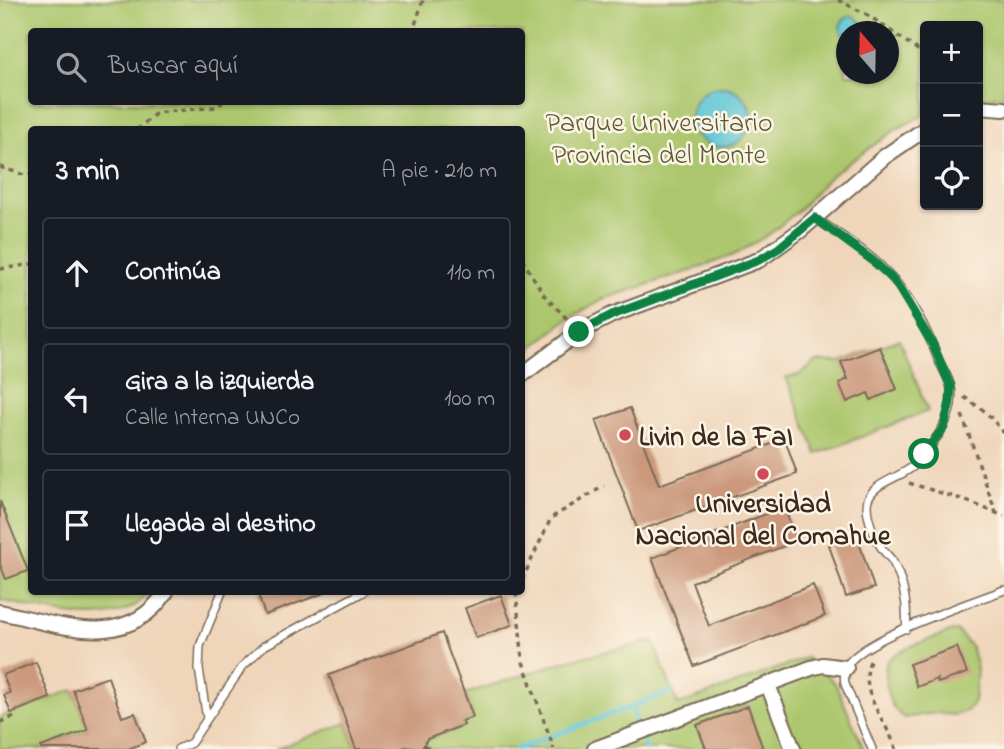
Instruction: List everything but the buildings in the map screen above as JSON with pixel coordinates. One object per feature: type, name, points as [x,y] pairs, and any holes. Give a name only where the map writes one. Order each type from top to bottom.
[{"type":"street","points":[[983,107],[1004,109]]},
{"type":"street","points":[[525,372],[579,332],[612,315],[759,260],[779,248],[874,165],[920,133]]},
{"type":"street","points":[[0,612],[84,629],[112,629],[141,618],[152,610],[164,595]]},
{"type":"street","points":[[594,749],[634,742],[817,667],[829,665],[846,668]]},
{"type":"street","points":[[768,685],[793,749]]},
{"type":"lane","points":[[815,218],[872,260],[894,280],[932,343],[951,387],[949,414],[944,427],[916,464],[894,480],[878,485],[869,494],[869,519],[882,550],[892,560],[903,587],[907,612],[906,629]]},
{"type":"lane","points":[[872,749],[848,694],[844,676],[846,668],[858,655],[881,640],[1004,590]]},
{"type":"lane","points":[[206,719],[199,669],[201,646],[221,595]]},
{"type":"lane","points":[[178,749],[191,743],[243,666],[264,646],[358,595]]},
{"type":"path","points":[[412,28],[423,0]]},
{"type":"path","points":[[838,0],[869,15],[920,51]]},
{"type":"path","points":[[141,126],[156,113],[219,105]]},
{"type":"path","points":[[0,167],[28,175]]},
{"type":"path","points":[[525,264],[544,295],[579,332]]},
{"type":"path","points":[[0,269],[28,265]]},
{"type":"path","points":[[951,387],[986,412],[1004,433]]},
{"type":"path","points":[[951,387],[996,513]]},
{"type":"path","points":[[894,480],[919,484],[1004,516]]},
{"type":"path","points":[[525,574],[551,518],[604,486]]},
{"type":"path","points":[[516,595],[523,662],[553,746]]},
{"type":"path","points":[[881,640],[866,674],[871,698],[896,749]]},
{"type":"path","points":[[0,722],[16,716],[15,711]]},
{"type":"path","points":[[424,746],[431,749]]},
{"type":"shaded area","name":"Universidad Nacional del Comahue","points":[[1004,0],[1004,749],[0,749],[0,600],[65,613],[134,606],[147,595],[525,595],[525,354],[586,308],[603,299],[736,254],[771,233],[801,208],[882,84],[899,84],[899,21],[834,21]]},
{"type":"green space","name":"Parque Universitario Provincia del Monte","points":[[0,0],[1004,0],[1004,96],[983,98],[983,21],[920,21],[920,117],[895,130],[829,177],[801,208],[771,233],[736,254],[603,299],[568,319],[525,354],[525,126],[28,126],[28,595],[147,595],[134,606],[120,612],[86,616],[0,600]]},
{"type":"green space","points":[[899,339],[928,411],[817,454],[786,377],[799,375],[816,361],[841,362]]},
{"type":"green space","points":[[957,631],[971,646],[977,669],[974,701],[967,711],[954,715],[935,713],[904,718],[889,698],[885,676],[887,662],[907,648]]},
{"type":"green space","points":[[653,641],[678,705],[806,658],[836,685],[864,749],[763,749],[747,706],[697,725],[706,749],[422,749],[427,739],[464,726],[462,721],[473,717],[465,694],[569,660]]},
{"type":"green space","points":[[73,690],[88,730],[62,739],[52,749],[0,749],[0,717]]},
{"type":"green space","points":[[346,723],[356,749],[276,749]]},
{"type":"water","points":[[853,16],[859,21],[842,21]]},
{"type":"water","points":[[721,87],[738,92],[746,100],[751,117],[746,134],[738,142],[721,147],[704,142],[696,134],[691,117],[696,100],[704,92]]},
{"type":"waterway","points":[[517,749],[673,691]]},
{"type":"waterway","points":[[631,707],[636,722]]},
{"type":"waterway","points":[[644,742],[646,749]]},
{"type":"place","name":"Livin de la FaI","points":[[625,435]]},
{"type":"place","name":"Universidad Nacional del Comahue","points":[[763,474]]},
{"type":"route","points":[[579,332],[612,315],[759,260],[779,248],[815,218],[872,260],[894,280],[932,343],[951,387],[950,402],[944,427],[924,454]]}]
